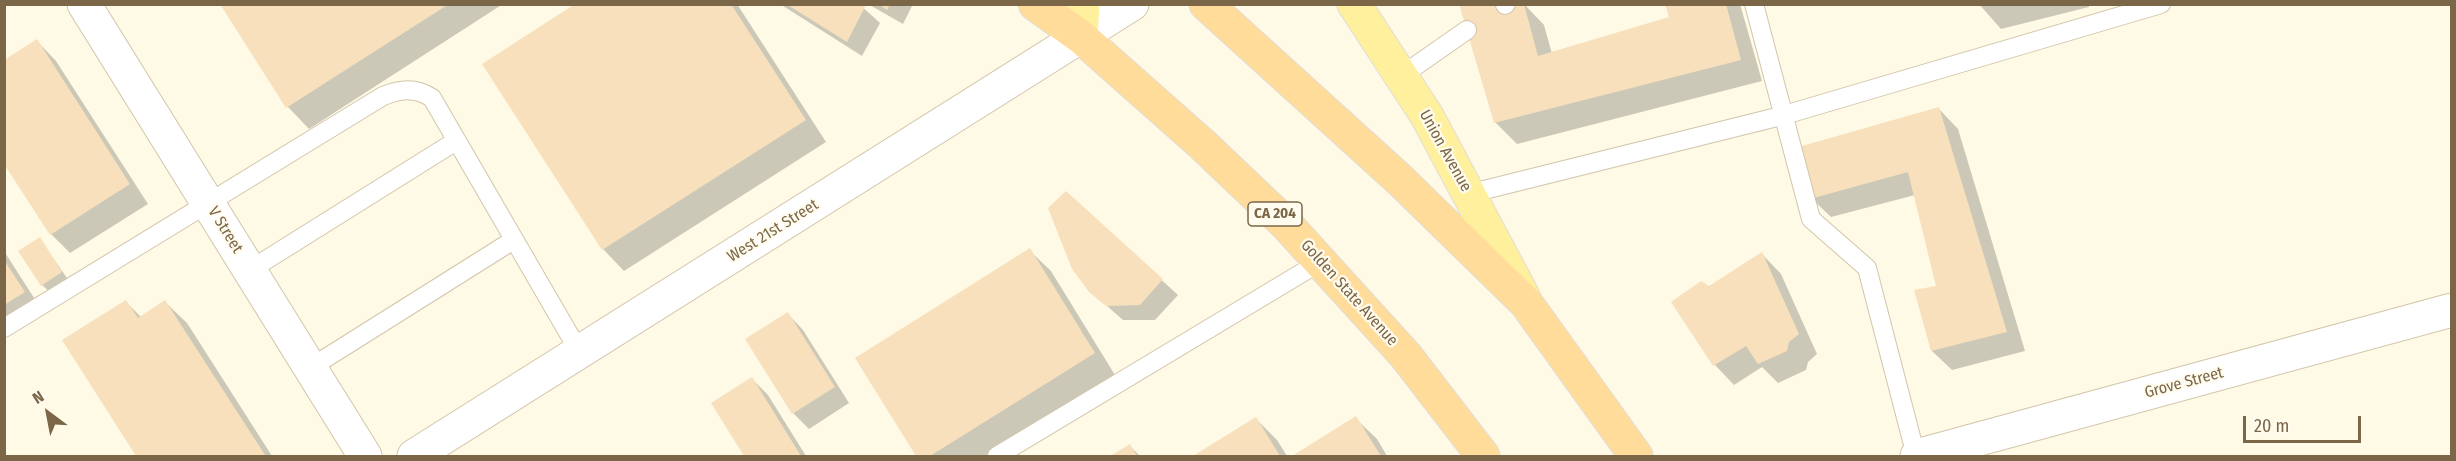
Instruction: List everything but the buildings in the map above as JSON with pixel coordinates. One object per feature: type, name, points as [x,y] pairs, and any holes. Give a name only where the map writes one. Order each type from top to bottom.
[{"type":"highway","name":"Golden State Avenue","points":[[1035,4],[1081,37],[1203,145],[1286,224],[1406,356],[1483,456]]},
{"type":"highway","points":[[1206,4],[1400,180],[1526,303],[1636,456]]},
{"type":"main road","points":[[1081,37],[1083,4]]},
{"type":"main road","name":"Union Avenue","points":[[1354,4],[1427,116],[1526,303]]},
{"type":"street","name":"V Street","points":[[84,4],[365,456]]},
{"type":"street","name":"West 21st Street","points":[[414,456],[1132,4]]},
{"type":"street","name":"Grove Street","points":[[1916,456],[2451,310]]},
{"type":"lane","points":[[1754,4],[1781,116],[1810,219],[1867,268],[1916,456]]},
{"type":"lane","points":[[1468,194],[1781,116],[2161,4]]},
{"type":"lane","points":[[1401,76],[1467,30]]},
{"type":"lane","points":[[4,328],[382,96],[399,90],[420,91],[432,98],[512,241],[580,353]]},
{"type":"lane","points":[[250,270],[456,141]]},
{"type":"lane","points":[[310,368],[512,241]]},
{"type":"lane","points":[[997,456],[1320,262]]}]
